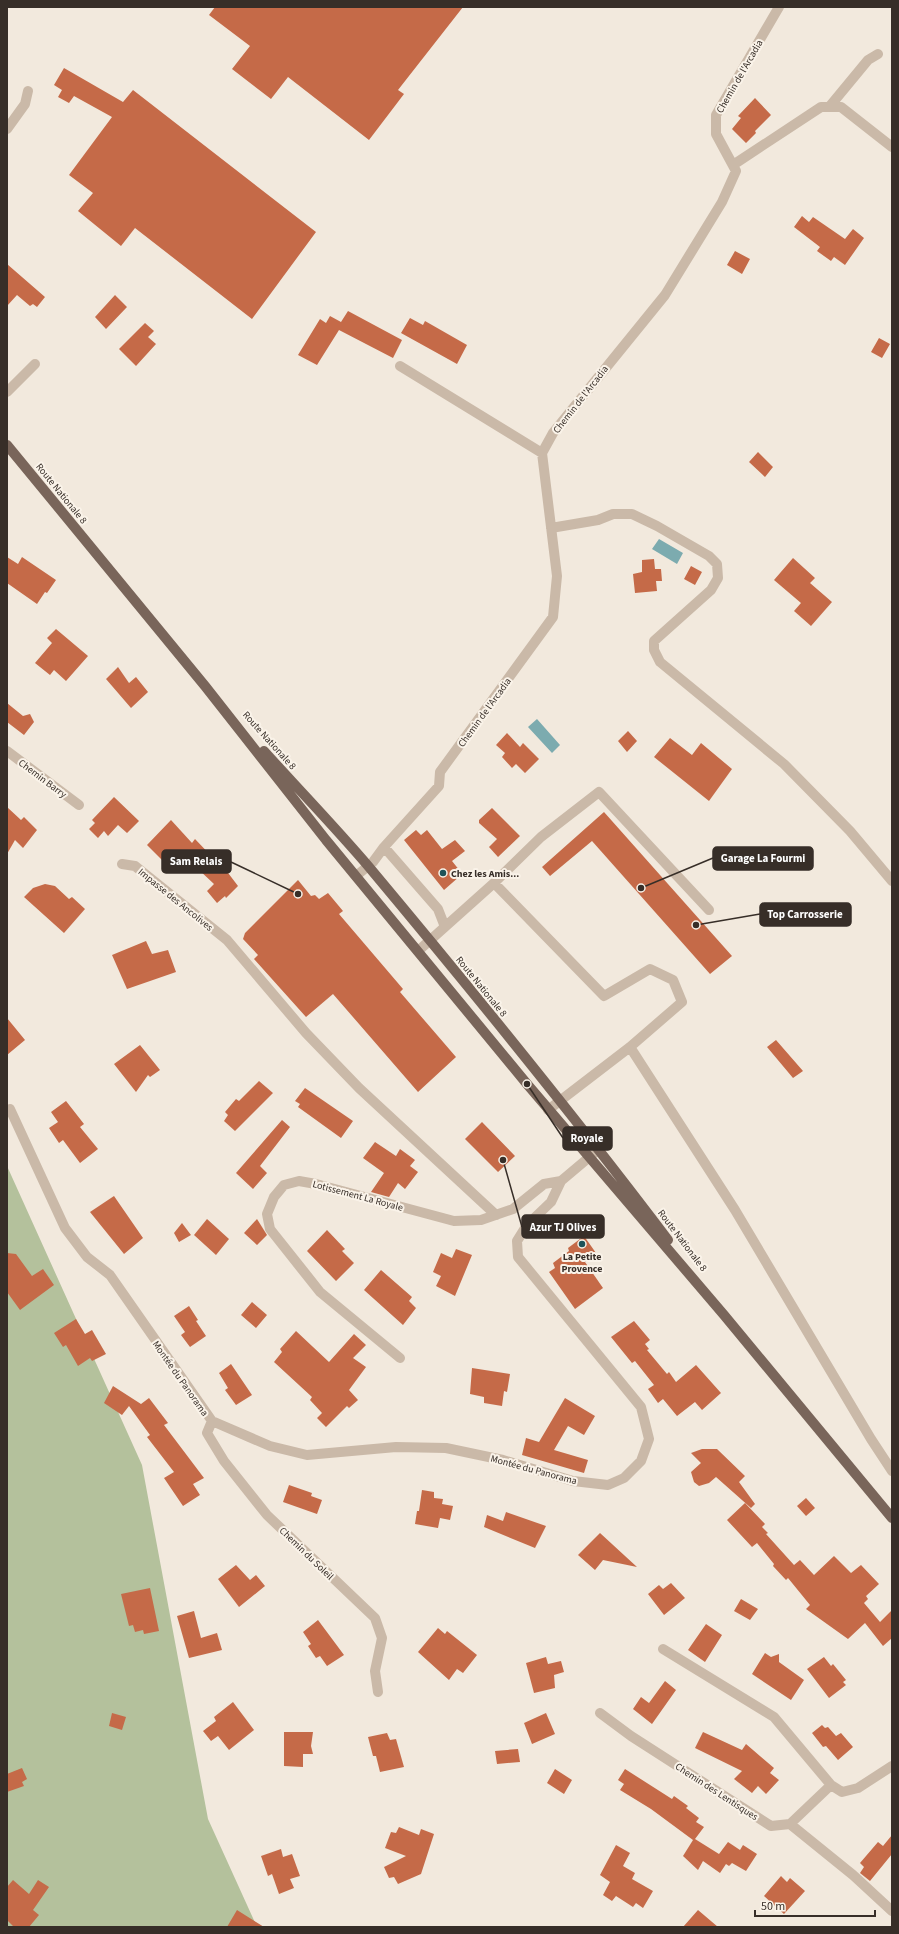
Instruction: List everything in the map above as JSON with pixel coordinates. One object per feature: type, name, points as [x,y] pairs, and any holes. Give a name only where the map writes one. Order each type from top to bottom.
[{"type":"main road","name":"Route Nationale 8","points":[[7,445],[205,686],[356,876],[548,1110],[724,1315],[892,1518]]},
{"type":"main road","name":"Route Nationale 8","points":[[205,686],[368,866],[430,940],[599,1149],[724,1315]]},
{"type":"street","name":"Chemin de l'Arcadia","points":[[356,876],[373,862],[384,847],[439,786],[440,772],[553,617],[557,576],[542,453],[553,433],[665,295],[722,202],[736,170],[716,134],[716,115],[779,7]]},
{"type":"street","points":[[830,106],[868,60],[878,54]]},
{"type":"street","points":[[7,129],[25,104],[28,91]]},
{"type":"street","points":[[733,166],[821,107],[841,107],[892,147]]},
{"type":"street","points":[[7,392],[35,364]]},
{"type":"street","points":[[400,366],[542,453]]},
{"type":"street","points":[[551,528],[598,520],[613,514],[632,514],[658,526],[709,556],[717,564],[718,578],[711,590],[654,642],[654,650],[660,662],[784,764],[850,831],[892,881]]},
{"type":"street","name":"Chemin Barry","points":[[7,751],[79,805]]},
{"type":"street","points":[[418,951],[494,883],[540,837],[599,792],[709,910]]},
{"type":"street","points":[[384,847],[438,909],[445,927]]},
{"type":"street","name":"Impasse des Ancolives","points":[[122,864],[135,866],[227,940],[306,1033],[354,1082],[496,1214]]},
{"type":"street","points":[[494,883],[604,996],[650,969],[674,980],[682,1002],[630,1047],[548,1110]]},
{"type":"street","points":[[630,1047],[735,1210],[867,1433],[892,1471]]},
{"type":"street","name":"Montée du Panorama","points":[[10,1109],[65,1228],[87,1257],[110,1275],[212,1421],[270,1446],[307,1455],[396,1447],[446,1448],[503,1460],[573,1481],[608,1485],[624,1478],[641,1461],[649,1439],[641,1407],[518,1257],[518,1241],[527,1225],[551,1202],[561,1181],[599,1149]]},
{"type":"street","name":"Lotissement La Royale","points":[[400,1358],[320,1292],[270,1229],[267,1214],[274,1197],[284,1185],[299,1181],[454,1221],[481,1220],[513,1209],[544,1184],[561,1181]]},
{"type":"street","name":"Chemin du Soleil","points":[[212,1421],[207,1433],[224,1461],[267,1515],[375,1618],[382,1638],[375,1671],[378,1692]]},
{"type":"street","points":[[662,1649],[774,1717],[831,1785],[842,1792],[858,1788],[892,1766]]},
{"type":"street","name":"Chemin des Lentisques","points":[[600,1713],[631,1736],[771,1826],[790,1824]]},
{"type":"street","points":[[831,1785],[790,1824],[853,1875],[892,1910]]},
{"type":"green space","points":[[7,1166],[142,1465],[208,1819],[257,1927],[7,1927]]},
{"type":"water","points":[[659,539],[683,553],[677,564],[652,549]]},
{"type":"water","points":[[537,719],[560,745],[552,753],[528,727]]},
{"type":"building","points":[[215,7],[463,7],[398,90],[404,94],[369,140],[288,77],[271,99],[232,69],[250,46],[209,15]]},
{"type":"building","points":[[64,68],[123,102],[133,90],[316,232],[252,319],[135,228],[121,246],[78,211],[93,193],[69,175],[112,117],[74,96],[69,103],[58,97],[62,90],[54,85]]},
{"type":"building","points":[[755,98],[771,115],[755,131],[756,133],[746,143],[732,129],[741,118],[738,116]]},
{"type":"building","points":[[802,216],[809,222],[813,217],[845,239],[853,229],[864,238],[845,265],[834,257],[831,261],[817,251],[820,247],[794,227]]},
{"type":"building","points":[[735,251],[750,259],[742,274],[727,265]]},
{"type":"building","points":[[7,264],[45,297],[37,307],[33,304],[30,306],[17,295],[7,306]]},
{"type":"building","points":[[115,295],[127,307],[106,329],[95,317]]},
{"type":"building","points":[[348,311],[402,340],[393,358],[339,330],[317,365],[298,355],[320,319],[326,323],[330,316],[341,322]]},
{"type":"building","points":[[410,318],[423,325],[425,321],[467,345],[457,364],[401,333]]},
{"type":"building","points":[[145,323],[154,331],[148,337],[156,344],[136,366],[119,349]]},
{"type":"building","points":[[879,338],[890,344],[882,358],[871,352]]},
{"type":"building","points":[[758,452],[773,467],[765,477],[749,462]]},
{"type":"building","points":[[7,557],[18,564],[22,557],[56,580],[37,604],[7,583]]},
{"type":"building","points":[[793,558],[815,578],[810,583],[832,602],[811,626],[794,611],[801,603],[774,580]]},
{"type":"building","points":[[654,559],[655,569],[661,569],[662,581],[656,581],[657,591],[635,593],[633,574],[642,572],[642,560]]},
{"type":"building","points":[[691,566],[702,572],[695,585],[684,579]]},
{"type":"building","points":[[56,629],[88,656],[66,681],[54,670],[50,675],[35,663],[52,643],[47,638]]},
{"type":"building","points":[[118,667],[129,683],[136,677],[148,692],[131,708],[106,679]]},
{"type":"building","points":[[7,703],[23,716],[30,714],[34,722],[24,735],[7,722]]},
{"type":"building","points":[[628,731],[637,741],[627,752],[618,741]]},
{"type":"building","points":[[507,733],[520,747],[523,743],[539,759],[525,773],[516,764],[512,768],[502,757],[505,753],[496,745]]},
{"type":"building","points":[[670,738],[692,755],[701,743],[732,769],[709,801],[654,757]]},
{"type":"building","points":[[114,797],[139,821],[127,833],[118,825],[108,836],[104,831],[98,838],[89,829],[95,823],[92,820]]},
{"type":"building","points":[[7,807],[21,820],[24,817],[37,830],[23,848],[15,840],[7,854]]},
{"type":"building","points":[[492,808],[520,836],[498,857],[489,847],[497,839],[479,823],[479,820]]},
{"type":"building","points":[[604,812],[732,956],[710,974],[592,841],[550,876],[542,867]]},
{"type":"building","points":[[171,820],[192,843],[195,839],[217,862],[219,861],[238,886],[226,898],[225,896],[217,903],[207,891],[214,884],[181,853],[175,859],[171,854],[163,861],[147,845]]},
{"type":"building","points":[[416,830],[421,835],[427,830],[442,849],[455,840],[465,851],[452,861],[460,871],[457,874],[460,876],[444,890],[404,840]]},
{"type":"building","points":[[298,880],[311,896],[315,895],[319,899],[328,893],[343,911],[339,914],[403,989],[400,992],[456,1057],[418,1092],[333,994],[306,1017],[254,959],[258,955],[243,939],[245,933]]},
{"type":"building","points":[[45,884],[55,886],[69,899],[72,897],[85,909],[64,933],[24,897],[33,888]]},
{"type":"building","points":[[146,941],[152,954],[168,950],[176,972],[127,989],[112,955]]},
{"type":"building","points":[[7,1018],[25,1040],[7,1055]]},
{"type":"building","points":[[776,1040],[803,1071],[793,1078],[767,1047]]},
{"type":"building","points":[[140,1045],[160,1070],[150,1077],[148,1075],[136,1092],[114,1064]]},
{"type":"building","points":[[259,1081],[273,1093],[235,1131],[224,1121],[228,1115],[225,1112],[236,1099],[239,1101]]},
{"type":"building","points":[[305,1088],[353,1121],[341,1138],[298,1107],[300,1104],[295,1101]]},
{"type":"building","points":[[66,1101],[84,1124],[80,1127],[98,1149],[80,1163],[63,1140],[59,1143],[49,1128],[58,1122],[51,1112]]},
{"type":"building","points":[[282,1120],[290,1127],[260,1166],[267,1173],[253,1189],[236,1173]]},
{"type":"building","points":[[482,1122],[515,1156],[498,1172],[465,1139]]},
{"type":"building","points":[[375,1142],[396,1156],[400,1149],[415,1160],[410,1166],[418,1172],[405,1189],[398,1183],[389,1197],[371,1192],[384,1173],[363,1158]]},
{"type":"building","points":[[114,1196],[143,1238],[124,1254],[90,1212]]},
{"type":"building","points":[[207,1219],[229,1239],[216,1255],[194,1235]]},
{"type":"building","points":[[257,1219],[267,1235],[257,1245],[244,1233]]},
{"type":"building","points":[[182,1223],[191,1235],[179,1242],[174,1233]]},
{"type":"building","points":[[327,1230],[345,1249],[342,1251],[354,1263],[336,1281],[307,1251]]},
{"type":"building","points":[[584,1236],[596,1253],[585,1262],[603,1288],[575,1309],[549,1272],[555,1268],[553,1263],[569,1251],[568,1248]]},
{"type":"building","points":[[456,1249],[472,1255],[455,1296],[436,1286],[441,1276],[433,1272],[441,1253],[452,1258]]},
{"type":"building","points":[[7,1253],[16,1254],[32,1276],[43,1269],[54,1285],[20,1310],[7,1292]]},
{"type":"building","points":[[381,1270],[412,1297],[409,1301],[416,1308],[403,1325],[364,1290]]},
{"type":"building","points":[[252,1302],[267,1315],[256,1328],[241,1315]]},
{"type":"building","points":[[189,1306],[198,1320],[196,1321],[206,1336],[190,1347],[181,1335],[185,1332],[174,1316]]},
{"type":"building","points":[[76,1319],[85,1334],[92,1330],[106,1354],[92,1361],[90,1358],[78,1366],[66,1345],[63,1347],[54,1333]]},
{"type":"building","points":[[634,1321],[650,1340],[645,1344],[649,1349],[647,1350],[667,1374],[669,1372],[676,1382],[696,1365],[721,1393],[702,1410],[695,1402],[677,1416],[663,1399],[658,1403],[648,1389],[654,1385],[635,1361],[632,1363],[611,1337]]},
{"type":"building","points":[[296,1331],[329,1362],[354,1334],[366,1345],[353,1358],[366,1367],[349,1390],[358,1400],[349,1408],[347,1406],[326,1427],[317,1418],[322,1413],[310,1400],[312,1397],[274,1362],[282,1352],[280,1349]]},
{"type":"building","points":[[231,1364],[252,1395],[236,1405],[225,1390],[228,1388],[219,1373]]},
{"type":"building","points":[[472,1368],[510,1374],[507,1392],[504,1391],[502,1406],[484,1403],[484,1397],[470,1394]]},
{"type":"building","points":[[113,1386],[141,1404],[149,1398],[168,1423],[164,1425],[204,1478],[193,1484],[200,1495],[183,1506],[164,1478],[174,1472],[147,1437],[150,1435],[129,1406],[122,1415],[104,1403]]},
{"type":"building","points":[[565,1398],[595,1416],[584,1435],[568,1426],[554,1450],[588,1460],[584,1473],[522,1455],[526,1438],[539,1442]]},
{"type":"building","points":[[702,1449],[717,1449],[745,1476],[739,1482],[755,1504],[751,1508],[716,1477],[709,1483],[699,1486],[694,1482],[691,1472],[701,1463],[691,1453]]},
{"type":"building","points":[[289,1485],[312,1493],[311,1496],[322,1500],[317,1514],[283,1502]]},
{"type":"building","points":[[422,1490],[434,1492],[434,1498],[443,1499],[442,1504],[453,1506],[450,1520],[440,1518],[438,1528],[415,1524],[417,1511],[419,1511]]},
{"type":"building","points":[[806,1498],[815,1508],[806,1516],[797,1506]]},
{"type":"building","points":[[745,1503],[765,1524],[762,1527],[768,1533],[766,1534],[794,1565],[800,1560],[814,1575],[834,1556],[851,1573],[861,1565],[879,1584],[866,1596],[868,1599],[864,1603],[880,1622],[892,1610],[892,1638],[883,1646],[865,1623],[848,1639],[806,1609],[810,1605],[788,1578],[786,1580],[773,1566],[774,1564],[757,1543],[752,1547],[727,1520]]},
{"type":"building","points":[[506,1512],[546,1526],[535,1548],[484,1527],[487,1515],[503,1521]]},
{"type":"building","points":[[600,1533],[637,1567],[603,1560],[595,1570],[578,1555]]},
{"type":"building","points":[[236,1565],[250,1580],[256,1575],[265,1586],[239,1607],[218,1579]]},
{"type":"building","points":[[671,1583],[685,1598],[664,1615],[648,1594],[659,1585],[663,1589]]},
{"type":"building","points":[[150,1588],[159,1631],[144,1634],[143,1630],[135,1632],[133,1625],[129,1626],[121,1594]]},
{"type":"building","points":[[741,1599],[758,1609],[750,1620],[734,1611]]},
{"type":"building","points":[[194,1611],[201,1638],[217,1633],[222,1650],[189,1658],[177,1616]]},
{"type":"building","points":[[318,1620],[344,1655],[327,1666],[320,1656],[316,1658],[308,1646],[311,1644],[303,1632]]},
{"type":"building","points":[[706,1624],[722,1635],[705,1662],[688,1650]]},
{"type":"building","points":[[438,1628],[445,1634],[447,1631],[477,1655],[463,1673],[457,1669],[449,1680],[418,1652]]},
{"type":"building","points":[[765,1653],[771,1657],[779,1654],[779,1662],[804,1680],[791,1700],[752,1674]]},
{"type":"building","points":[[546,1657],[548,1664],[561,1661],[564,1672],[554,1675],[555,1688],[534,1693],[526,1663]]},
{"type":"building","points":[[824,1657],[831,1666],[833,1664],[846,1680],[843,1682],[846,1685],[829,1698],[807,1669]]},
{"type":"building","points":[[665,1681],[676,1690],[652,1724],[633,1709],[641,1697],[649,1703]]},
{"type":"building","points":[[233,1702],[254,1730],[229,1750],[218,1736],[211,1741],[203,1731],[216,1721],[214,1717]]},
{"type":"building","points":[[112,1713],[126,1717],[122,1730],[109,1726]]},
{"type":"building","points":[[546,1713],[555,1734],[532,1744],[524,1723]]},
{"type":"building","points":[[822,1725],[825,1728],[828,1727],[836,1736],[841,1733],[853,1747],[838,1760],[826,1746],[823,1747],[812,1733]]},
{"type":"building","points":[[284,1732],[313,1732],[311,1746],[313,1754],[303,1754],[303,1767],[284,1766]]},
{"type":"building","points":[[703,1732],[742,1750],[746,1744],[774,1768],[770,1773],[779,1780],[766,1794],[758,1786],[752,1793],[734,1779],[742,1771],[695,1748]]},
{"type":"building","points":[[387,1733],[390,1740],[396,1739],[404,1767],[380,1772],[376,1756],[373,1756],[368,1737]]},
{"type":"building","points":[[518,1749],[520,1762],[497,1764],[495,1751]]},
{"type":"building","points":[[22,1768],[27,1779],[22,1782],[24,1786],[7,1792],[7,1774]]},
{"type":"building","points":[[555,1769],[572,1780],[564,1794],[547,1783]]},
{"type":"building","points":[[625,1769],[672,1799],[674,1796],[688,1806],[686,1808],[699,1818],[696,1822],[704,1827],[695,1839],[719,1854],[728,1842],[740,1850],[743,1845],[757,1854],[746,1871],[732,1863],[729,1866],[726,1864],[720,1873],[703,1861],[698,1870],[683,1856],[693,1840],[651,1809],[620,1790],[624,1784],[618,1780]]},
{"type":"building","points":[[399,1827],[419,1835],[421,1829],[434,1834],[421,1874],[398,1884],[394,1877],[389,1878],[384,1867],[406,1856],[385,1848],[391,1832],[396,1833]]},
{"type":"building","points":[[892,1835],[892,1854],[870,1881],[860,1873],[864,1867],[860,1863],[878,1842],[883,1846]]},
{"type":"building","points":[[616,1845],[630,1853],[623,1866],[635,1873],[632,1879],[653,1891],[643,1908],[636,1903],[633,1907],[616,1896],[612,1901],[603,1895],[610,1882],[600,1875]]},
{"type":"building","points":[[281,1849],[283,1857],[292,1854],[300,1876],[290,1879],[294,1888],[279,1894],[272,1874],[268,1876],[261,1856]]},
{"type":"building","points":[[781,1876],[787,1882],[790,1878],[805,1891],[784,1914],[764,1896]]},
{"type":"building","points":[[13,1880],[29,1894],[38,1880],[49,1887],[33,1910],[39,1915],[29,1927],[14,1927],[7,1920],[7,1887]]},
{"type":"building","points":[[237,1910],[264,1927],[227,1927]]},
{"type":"building","points":[[698,1910],[718,1927],[683,1927]]},
{"type":"place","name":"Chez les Amis...","points":[[443,873]]},
{"type":"place","name":"Garage La Fourmi","points":[[641,888]]},
{"type":"place","name":"Sam Relais","points":[[298,894]]},
{"type":"place","name":"Top Carrosserie","points":[[696,925]]},
{"type":"place","name":"Royale","points":[[527,1084]]},
{"type":"place","name":"Azur TJ Olives","points":[[503,1160]]},
{"type":"place","name":"La Petite Provence","points":[[582,1244]]}]
